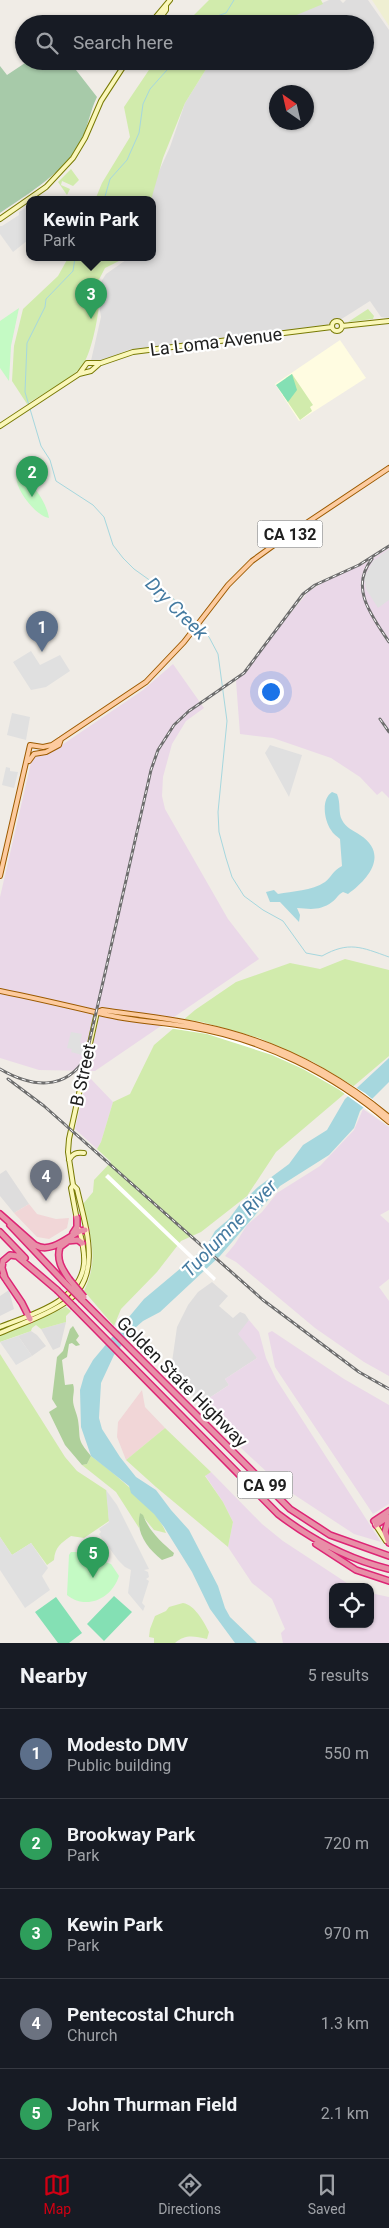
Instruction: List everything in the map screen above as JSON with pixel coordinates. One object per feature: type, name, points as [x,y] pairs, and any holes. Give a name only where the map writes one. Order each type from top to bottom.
[{"type":"highway","points":[[0,1214],[39,1247],[49,1248],[82,1232]]},
{"type":"highway","points":[[0,1214],[67,1281]]},
{"type":"highway","points":[[67,1281],[58,1257],[60,1247],[75,1231],[77,1218]]},
{"type":"highway","name":"Golden State Highway","points":[[0,1232],[266,1502],[302,1533],[344,1555],[389,1569]]},
{"type":"highway","points":[[67,1240],[78,1240],[82,1243]]},
{"type":"highway","points":[[5,1278],[2,1268],[3,1261],[8,1256],[16,1255],[57,1290]]},
{"type":"highway","points":[[0,1271],[29,1317]]},
{"type":"highway","name":"Golden State Highway","points":[[67,1281],[163,1383],[290,1509],[330,1535],[389,1556]]},
{"type":"highway","points":[[375,1523],[389,1511]]},
{"type":"highway","points":[[375,1523],[389,1517]]},
{"type":"highway","points":[[388,1542],[385,1532],[389,1517]]},
{"type":"highway","points":[[302,1533],[349,1566],[389,1581]]},
{"type":"main road","points":[[162,15],[166,10],[163,0]]},
{"type":"main road","points":[[156,15],[170,0]]},
{"type":"main road","points":[[33,196],[46,187],[73,158],[86,138],[101,101],[121,70]]},
{"type":"main road","points":[[0,219],[26,201]]},
{"type":"main road","name":"La Loma Avenue","points":[[93,367],[133,352],[332,327],[337,331],[342,326],[389,321]]},
{"type":"main road","points":[[0,426],[79,374],[85,369],[88,362],[93,367],[90,372],[85,369]]},
{"type":"main road","name":"CA 132","points":[[0,876],[30,745],[47,747],[146,682],[192,631],[228,585],[261,554],[389,468]]},
{"type":"main road","points":[[23,776],[26,773],[31,756],[54,748],[59,745],[61,739]]},
{"type":"main road","points":[[0,990],[97,1012],[102,1010],[219,1034],[270,1050],[332,1080],[389,1122]]},
{"type":"main road","name":"B Street","points":[[73,1185],[69,1139],[97,1012]]},
{"type":"main road","points":[[160,1021],[221,1030],[280,1050],[334,1078],[389,1117]]},
{"type":"main road","points":[[70,1160],[72,1154],[84,1153]]},
{"type":"main road","points":[[0,1327],[66,1303],[81,1288],[90,1262],[77,1218],[71,1188],[73,1185]]},
{"type":"main road","points":[[0,1333],[63,1298],[76,1285],[82,1273],[84,1261],[82,1232],[77,1189],[73,1185]]},
{"type":"main road","points":[[375,1523],[388,1542]]},
{"type":"shaded area","points":[[329,0],[340,0],[343,3],[346,0],[368,0],[389,30],[389,318],[381,317],[370,301],[340,320],[327,325],[128,350],[90,365],[101,317],[99,304],[92,296],[106,274],[125,261],[156,261],[156,196],[148,196],[170,147],[185,103],[206,70],[374,70],[374,15],[295,15]]},
{"type":"shaded area","points":[[26,208],[26,242],[13,252],[0,234],[0,226],[19,215],[19,212]]},
{"type":"shaded area","points":[[340,340],[366,378],[299,421],[275,384]]},
{"type":"shaded area","points":[[389,548],[389,798],[382,791],[377,795],[360,777],[331,758],[273,738],[240,734],[236,681],[247,671],[272,636],[308,592],[325,581],[367,562]]},
{"type":"shaded area","points":[[389,549],[389,600],[378,608],[366,589],[364,578],[373,561]]},
{"type":"shaded area","points":[[31,651],[40,665],[60,655],[70,671],[46,687],[31,690],[13,662]]},
{"type":"shaded area","points":[[173,664],[204,708],[186,721],[172,744],[163,777],[162,796],[165,809],[228,919],[259,959],[95,1071],[39,1070],[0,1058],[0,897],[32,758],[53,751],[143,690]]},
{"type":"shaded area","points":[[12,713],[30,717],[26,740],[7,735]]},
{"type":"shaded area","points":[[270,745],[302,755],[289,797],[265,753]]},
{"type":"shaded area","points":[[6,767],[10,768],[10,771],[18,772],[14,788],[2,785]]},
{"type":"shaded area","points":[[71,1032],[82,1034],[80,1043],[85,1044],[82,1055],[71,1052],[72,1049],[67,1048]]},
{"type":"shaded area","points":[[87,1079],[91,1079],[113,1102],[101,1142],[97,1149],[75,1129]]},
{"type":"shaded area","points":[[363,1109],[389,1127],[389,1210],[380,1215],[389,1223],[389,1279],[379,1287],[389,1301],[389,1376],[364,1362],[315,1328],[236,1262],[225,1256],[247,1225],[262,1212],[277,1193],[320,1166],[354,1130]]},
{"type":"shaded area","points":[[6,1170],[29,1204],[14,1213],[0,1196],[0,1174]]},
{"type":"shaded area","points":[[29,1204],[37,1214],[56,1219],[69,1218],[67,1228],[49,1239],[37,1237],[14,1213]]},
{"type":"shaded area","points":[[212,1282],[228,1296],[219,1306],[233,1318],[240,1312],[245,1314],[249,1320],[245,1328],[257,1358],[225,1379],[229,1385],[200,1404],[171,1369],[177,1327],[188,1305],[198,1292]]},
{"type":"shaded area","points":[[9,1290],[14,1309],[0,1316],[0,1296]]},
{"type":"shaded area","points":[[249,1320],[259,1332],[266,1358],[276,1379],[381,1542],[354,1534],[284,1488],[240,1447],[200,1404],[229,1385],[225,1379],[257,1358],[238,1334]]},
{"type":"shaded area","points":[[66,1322],[60,1347],[53,1350],[41,1329]]},
{"type":"shaded area","points":[[31,1331],[46,1346],[32,1356],[18,1336]]},
{"type":"shaded area","points":[[272,1331],[344,1379],[389,1405],[389,1504],[373,1514],[275,1367],[268,1333]]},
{"type":"shaded area","points":[[18,1336],[32,1356],[16,1365],[0,1342]]},
{"type":"shaded area","points":[[142,1390],[145,1407],[165,1428],[126,1460],[117,1437],[118,1422]]},
{"type":"shaded area","points":[[211,1472],[262,1524],[283,1541],[347,1583],[329,1583],[329,1628],[374,1628],[374,1594],[389,1597],[389,1643],[283,1643],[281,1633],[285,1629],[272,1599],[252,1583],[228,1547],[233,1522],[223,1502],[205,1475]]},
{"type":"shaded area","points":[[106,1490],[117,1505],[149,1569],[144,1570],[148,1572],[149,1577],[146,1579],[149,1581],[142,1603],[145,1606],[143,1611],[128,1593],[131,1570],[118,1560],[99,1534],[101,1532],[99,1529],[109,1522]]},
{"type":"shaded area","points":[[0,1537],[12,1555],[31,1543],[48,1568],[42,1576],[50,1590],[25,1608],[0,1570]]},
{"type":"green space","points":[[209,0],[321,0],[323,4],[297,15],[194,15]]},
{"type":"green space","points":[[372,0],[389,0],[389,26]]},
{"type":"green space","points":[[0,66],[7,75],[15,70],[76,70],[97,97],[81,141],[65,163],[45,182],[0,213]]},
{"type":"green space","points":[[149,70],[206,70],[185,103],[163,158],[152,196],[97,196],[102,183],[130,137],[124,107]]},
{"type":"green space","points":[[71,169],[79,180],[73,186],[62,181],[61,185],[70,189],[67,195],[58,182]]},
{"type":"green space","points":[[66,261],[119,261],[105,268],[90,297],[99,306],[92,343],[84,363],[80,369],[66,380],[27,404],[12,381],[14,346],[23,309],[58,276]]},
{"type":"green space","points":[[19,308],[11,346],[9,381],[0,368],[0,321]]},
{"type":"green space","points":[[368,309],[374,316],[373,319],[348,322]]},
{"type":"green space","points":[[292,374],[313,405],[310,407],[312,411],[300,420],[283,395],[286,378]]},
{"type":"green space","points":[[292,374],[297,390],[288,402],[276,385]]},
{"type":"green space","points":[[17,471],[24,476],[38,493],[45,505],[49,518],[37,512],[26,499],[18,484]]},
{"type":"green space","points":[[345,959],[389,970],[389,1056],[276,1152],[247,1196],[201,1232],[181,1241],[157,1272],[121,1309],[114,1326],[84,1291],[92,1268],[93,1258],[91,1237],[83,1204],[93,1192],[94,1180],[111,1162],[97,1149],[101,1142],[113,1102],[130,1094],[154,1045],[195,1010],[236,982],[290,963],[320,969]]},
{"type":"green space","points":[[66,1307],[71,1311],[66,1316],[66,1322],[41,1329],[36,1325],[31,1331],[0,1342],[0,1336]]},
{"type":"green space","points":[[73,1326],[79,1336],[76,1340],[80,1345],[69,1344],[67,1357],[62,1360],[65,1385],[73,1384],[74,1386],[73,1403],[78,1420],[80,1439],[91,1456],[87,1464],[82,1465],[65,1445],[49,1412],[57,1407],[52,1399],[57,1357],[63,1351],[70,1329]]},
{"type":"green space","points":[[0,1354],[65,1457],[77,1471],[107,1492],[109,1521],[84,1538],[71,1536],[61,1543],[54,1560],[47,1565],[31,1543],[12,1555],[0,1537]]},
{"type":"green space","points":[[165,1428],[211,1472],[205,1476],[223,1502],[233,1522],[228,1547],[126,1460]]},
{"type":"green space","points":[[91,1456],[111,1471],[144,1502],[154,1513],[166,1533],[154,1530],[140,1513],[139,1528],[116,1492],[82,1465],[87,1464]]},
{"type":"green space","points":[[140,1513],[156,1536],[174,1553],[173,1556],[162,1560],[147,1545],[139,1527]]},
{"type":"green space","points":[[71,1552],[111,1564],[119,1576],[116,1584],[105,1596],[98,1600],[83,1602],[67,1595],[69,1555]]},
{"type":"green space","points":[[114,1596],[132,1612],[104,1641],[87,1624]]},
{"type":"green space","points":[[56,1597],[82,1633],[69,1643],[58,1643],[35,1612]]},
{"type":"green space","points":[[183,1603],[195,1610],[202,1619],[209,1632],[207,1639],[190,1636],[182,1638],[175,1643],[154,1643],[154,1638],[149,1637],[155,1616],[166,1611],[169,1607]]},
{"type":"water","points":[[332,792],[337,794],[340,814],[344,823],[369,842],[373,850],[373,866],[363,881],[348,894],[343,892],[328,905],[319,908],[297,908],[300,915],[299,922],[280,902],[270,902],[266,892],[274,890],[278,894],[320,885],[342,866],[340,839],[332,831],[325,815],[326,799]]},
{"type":"water","name":"Tuolumne River","points":[[389,1058],[389,1082],[360,1111],[354,1128],[329,1155],[280,1186],[220,1256],[160,1312],[143,1321],[135,1328],[114,1355],[101,1383],[99,1418],[102,1429],[136,1477],[156,1490],[189,1530],[218,1586],[230,1617],[257,1643],[235,1643],[210,1609],[192,1572],[154,1514],[131,1493],[129,1486],[91,1456],[81,1427],[80,1390],[84,1376],[93,1360],[144,1299],[206,1247],[215,1231],[229,1219],[240,1204],[258,1187],[289,1164],[303,1145],[327,1130],[345,1099]]},
{"type":"pier","points":[[170,1017],[202,1022],[259,1038],[313,1062],[365,1093],[389,1113],[389,1126],[338,1089],[303,1069],[272,1055],[207,1034],[162,1027]]},
{"type":"pier","points":[[108,1174],[216,1278],[214,1281],[105,1177]]},
{"type":"waterway","name":"Dry Creek","points":[[220,15],[226,13],[234,0]]},
{"type":"waterway","name":"Dry Creek","points":[[105,196],[110,179],[127,160],[139,133],[143,104],[150,89],[167,70]]},
{"type":"waterway","name":"Dry Creek","points":[[75,261],[73,271],[46,299],[45,307],[27,343],[25,392],[41,446],[50,460],[56,481],[93,505],[104,517],[113,545],[123,558],[134,569],[169,594],[195,623]]},
{"type":"waterway","name":"Dry Creek","points":[[198,626],[209,637],[218,654],[227,721],[218,812],[219,832],[232,877],[244,896],[263,910],[283,921],[306,953],[322,956],[340,948],[355,947],[389,957]]},
{"type":"railway","points":[[0,1069],[24,1080],[47,1083],[58,1081],[68,1076],[78,1068],[86,1057],[151,770],[158,750],[174,725],[189,711],[244,673],[303,594],[315,585],[359,565],[389,546]]},
{"type":"railway","points":[[372,559],[365,570],[363,591],[370,612],[389,642]]},
{"type":"railway","points":[[380,719],[389,732]]},
{"type":"railway","points":[[8,1079],[44,1106],[263,1300],[359,1372],[389,1389]]},
{"type":"place","name":"Kewin Park","points":[[91,319]]},
{"type":"place","name":"Brookway Park","points":[[32,497]]},
{"type":"place","name":"Modesto DMV","points":[[42,652]]},
{"type":"place","name":"Pentecostal Church","points":[[46,1201]]},
{"type":"place","name":"John Thurman Field","points":[[93,1578]]}]
